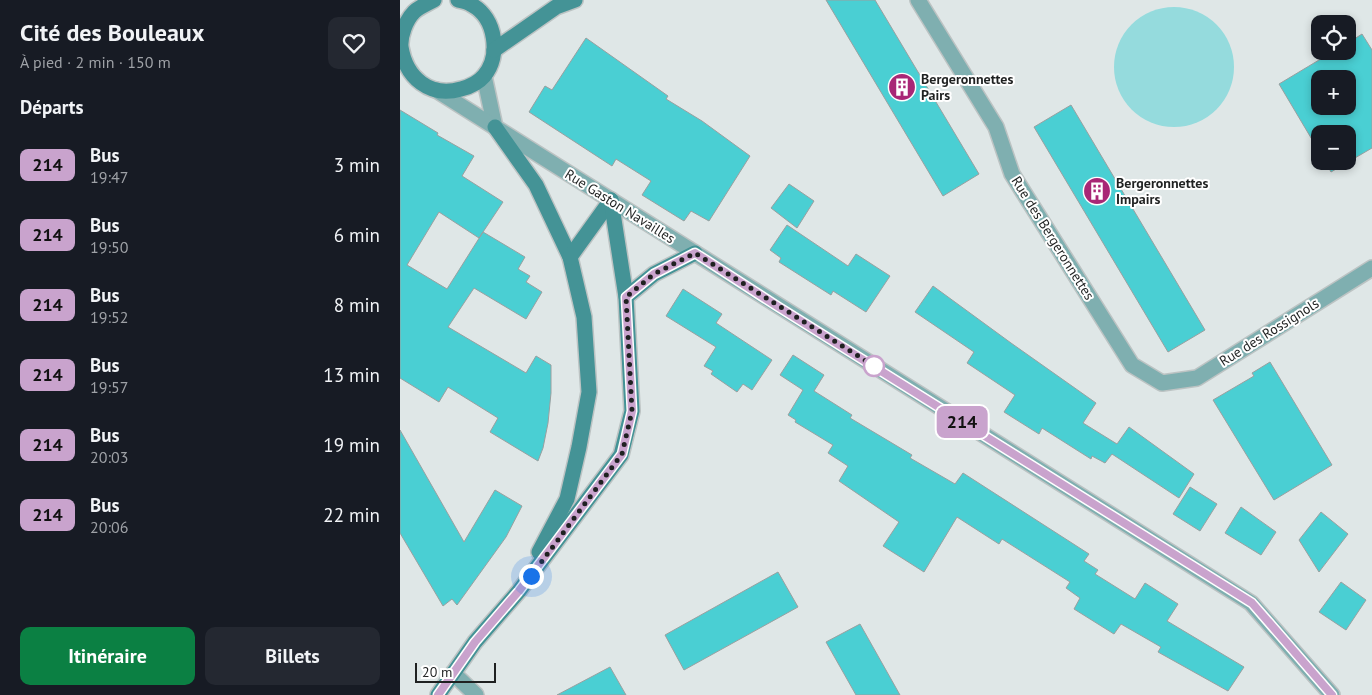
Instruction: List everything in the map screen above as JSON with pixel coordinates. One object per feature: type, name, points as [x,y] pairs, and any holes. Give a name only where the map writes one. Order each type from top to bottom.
[{"type":"street","points":[[411,0],[430,2]]},
{"type":"street","points":[[430,2],[414,12],[404,26],[401,43],[402,58],[410,73],[422,84],[436,90],[452,92],[468,87],[484,76],[489,68],[494,50],[493,32],[486,18],[473,5],[458,0]]},
{"type":"street","points":[[473,5],[488,0]]},
{"type":"street","points":[[494,50],[556,7],[574,0]]},
{"type":"street","name":"Rue des Bergeronnettes","points":[[918,0],[996,127],[1012,174],[1132,365],[1162,383]]},
{"type":"street","points":[[484,76],[494,127],[536,185],[570,257],[584,316],[588,392],[579,447],[567,499],[519,591]]},
{"type":"street","name":"Rue Gaston Navailles","points":[[436,90],[1252,603],[1332,695]]},
{"type":"street","points":[[570,257],[611,200]]},
{"type":"street","points":[[438,695],[475,642],[519,591],[622,454],[632,411],[626,297],[611,200]]},
{"type":"street","points":[[626,297],[654,274],[695,253]]},
{"type":"street","name":"Rue des Rossignols","points":[[1162,383],[1197,378],[1372,268]]},
{"type":"street","points":[[454,673],[476,695]]},
{"type":"shaded area","points":[[1174,7],[1197,11],[1217,24],[1230,44],[1234,67],[1230,90],[1217,110],[1197,123],[1174,127],[1151,123],[1131,110],[1118,90],[1114,67],[1118,44],[1131,24],[1151,11]]},
{"type":"building","name":"Bergeronnettes Pairs","points":[[826,0],[875,0],[979,174],[943,196]]},
{"type":"building","points":[[1362,34],[1372,50],[1372,148],[1356,157],[1356,125],[1311,125],[1311,138],[1279,84],[1319,60],[1356,60],[1356,38]]},
{"type":"building","points":[[586,38],[668,96],[666,99],[702,121],[750,156],[709,221],[691,211],[684,221],[642,195],[651,181],[616,159],[612,166],[529,112],[545,86],[552,90]]},
{"type":"building","name":"Bergeronnettes Impairs","points":[[1071,105],[1205,330],[1168,352],[1034,127]]},
{"type":"building","points":[[400,110],[438,133],[437,135],[474,156],[462,176],[503,202],[483,232],[525,257],[518,269],[530,276],[526,282],[542,292],[526,319],[474,288],[448,327],[526,373],[536,356],[551,365],[548,423],[543,448],[538,461],[490,432],[498,418],[448,387],[439,402],[400,378]],"holes":[[[439,212],[479,238],[483,232],[447,289],[407,265]]]},
{"type":"building","points":[[789,184],[814,201],[797,228],[771,208]]},
{"type":"building","points":[[787,225],[848,266],[856,254],[890,276],[866,312],[833,291],[831,295],[779,262],[781,258],[770,250]]},
{"type":"building","points":[[933,286],[1096,403],[1083,423],[1117,444],[1129,427],[1194,474],[1179,498],[1112,454],[1105,463],[1092,456],[1091,459],[1042,428],[1039,434],[1004,412],[1015,395],[967,363],[974,352],[915,312]]},
{"type":"building","points":[[683,289],[722,314],[716,323],[772,360],[752,390],[743,384],[737,392],[711,374],[713,371],[704,366],[716,347],[666,316]]},
{"type":"building","points":[[793,355],[824,375],[814,391],[852,415],[850,418],[912,455],[910,458],[955,484],[963,473],[1089,554],[1084,561],[1098,570],[1095,574],[1135,599],[1145,583],[1178,604],[1167,621],[1244,667],[1228,691],[1158,652],[1161,647],[1121,624],[1114,634],[1074,609],[1080,598],[1066,588],[1070,582],[1002,539],[999,544],[957,517],[924,572],[883,546],[899,522],[839,481],[848,466],[828,453],[833,445],[795,422],[796,420],[788,415],[803,390],[780,375]]},
{"type":"building","points":[[1270,362],[1332,465],[1274,500],[1213,400],[1254,376],[1252,373]]},
{"type":"building","points":[[400,430],[464,542],[495,490],[522,506],[506,537],[457,605],[452,599],[443,606],[400,533]]},
{"type":"building","points":[[1190,487],[1217,504],[1200,531],[1173,514]]},
{"type":"building","points":[[1241,507],[1276,532],[1261,555],[1225,533]]},
{"type":"building","points":[[1321,512],[1348,534],[1319,572],[1299,540]]},
{"type":"building","points":[[778,572],[798,607],[684,670],[665,635]]},
{"type":"building","points":[[1341,582],[1366,600],[1346,630],[1319,612]]},
{"type":"building","points":[[860,624],[900,695],[856,695],[826,642]]},
{"type":"building","points":[[610,667],[626,695],[557,695]]},
{"type":"bus line","name":"214","points":[[438,695],[475,642],[519,591],[622,454],[632,411],[626,297],[654,274],[695,253],[1252,603],[1332,695]]},
{"type":"place","name":"Bergeronnettes Pairs","points":[[902,87]]},
{"type":"place","name":"Bergeronnettes Impairs","points":[[1097,191]]},
{"type":"route","points":[[531,576],[622,454],[632,411],[626,297],[654,274],[695,253],[874,366]]}]
